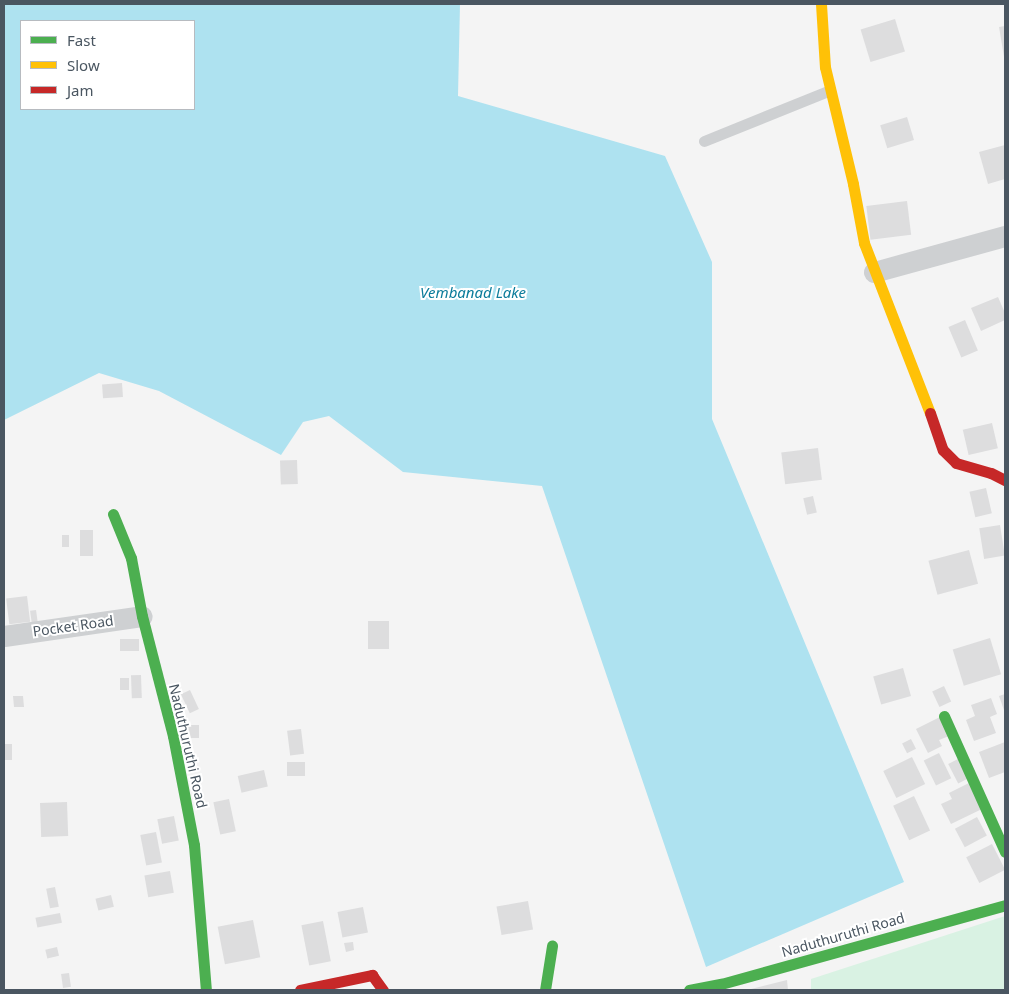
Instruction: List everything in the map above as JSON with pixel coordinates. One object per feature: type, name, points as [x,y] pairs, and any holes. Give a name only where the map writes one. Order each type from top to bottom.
[{"type":"street","points":[[821,4],[825,67],[854,184],[864,243],[874,272],[905,345],[943,450],[956,463],[991,472],[1005,480]]},
{"type":"street","points":[[874,272],[1005,236]]},
{"type":"street","name":"Naduthuruthi Road","points":[[113,514],[131,558],[142,616],[173,736],[194,845],[206,990]]},
{"type":"street","name":"Pocket Road","points":[[4,636],[142,616]]},
{"type":"street","points":[[944,716],[1005,852]]},
{"type":"street","name":"Naduthuruthi Road","points":[[689,990],[721,984],[1005,905]]},
{"type":"street","points":[[545,990],[552,946]]},
{"type":"street","points":[[300,990],[372,975],[383,990]]},
{"type":"lane","points":[[704,141],[830,90]]},
{"type":"green space","points":[[1005,916],[1005,990],[811,990],[811,979]]},
{"type":"water","name":"Vembanad Lake","points":[[4,4],[460,4],[458,96],[665,156],[712,262],[712,419],[904,882],[706,967],[542,486],[403,472],[329,416],[303,422],[281,455],[159,391],[99,373],[4,420]]},
{"type":"building","points":[[895,19],[905,52],[871,62],[861,30]]},
{"type":"building","points":[[1005,26],[1005,57],[1004,57],[999,27]]},
{"type":"building","points":[[907,117],[914,140],[887,148],[880,125]]},
{"type":"building","points":[[1005,145],[1005,179],[988,184],[979,152]]},
{"type":"building","points":[[907,201],[911,235],[870,240],[866,206]]},
{"type":"building","points":[[998,297],[1005,313],[1005,320],[981,331],[971,308]]},
{"type":"building","points":[[965,320],[978,350],[961,357],[948,327]]},
{"type":"building","points":[[122,383],[123,397],[103,398],[102,384]]},
{"type":"building","points":[[992,423],[998,448],[969,455],[963,430]]},
{"type":"building","points":[[818,448],[822,480],[785,484],[781,453]]},
{"type":"building","points":[[297,460],[298,484],[281,485],[280,461]]},
{"type":"building","points":[[986,488],[992,513],[975,517],[969,492]]},
{"type":"building","points":[[813,496],[817,513],[807,515],[803,498]]},
{"type":"building","points":[[1000,525],[1005,556],[984,559],[979,528]]},
{"type":"building","points":[[80,530],[93,530],[93,556],[80,556]]},
{"type":"building","points":[[62,535],[69,535],[69,547],[62,547]]},
{"type":"building","points":[[969,550],[978,584],[937,595],[928,561]]},
{"type":"building","points":[[27,596],[30,622],[9,624],[6,599]]},
{"type":"building","points":[[36,610],[38,625],[32,626],[30,611]]},
{"type":"building","points":[[368,621],[389,621],[389,649],[368,649]]},
{"type":"building","points":[[990,638],[1001,674],[964,686],[953,649]]},
{"type":"building","points":[[120,639],[139,639],[139,651],[120,651]]},
{"type":"building","points":[[903,668],[911,696],[881,704],[873,677]]},
{"type":"building","points":[[131,675],[141,675],[142,698],[132,698]]},
{"type":"building","points":[[120,678],[129,678],[129,690],[120,690]]},
{"type":"building","points":[[944,686],[951,701],[939,707],[932,691]]},
{"type":"building","points":[[190,690],[199,709],[190,713],[181,694]]},
{"type":"building","points":[[1005,694],[1005,713],[999,696]]},
{"type":"building","points":[[13,696],[23,696],[24,707],[14,707]]},
{"type":"building","points":[[991,698],[997,714],[990,717],[996,733],[974,741],[966,720],[975,716],[971,705]]},
{"type":"building","points":[[940,717],[949,736],[939,740],[942,746],[928,753],[916,729]]},
{"type":"building","points":[[182,725],[199,725],[199,738],[182,738]]},
{"type":"building","points":[[301,729],[304,754],[290,756],[287,731]]},
{"type":"building","points":[[911,739],[916,749],[907,753],[902,744]]},
{"type":"building","points":[[1005,742],[1005,772],[989,778],[979,752]]},
{"type":"building","points":[[4,744],[12,744],[12,760],[4,760]]},
{"type":"building","points":[[939,753],[951,778],[936,786],[924,760]]},
{"type":"building","points":[[912,757],[925,784],[896,798],[883,771]]},
{"type":"building","points":[[958,759],[968,779],[958,784],[948,764]]},
{"type":"building","points":[[287,762],[305,762],[305,776],[287,776]]},
{"type":"building","points":[[264,770],[268,787],[242,793],[238,776]]},
{"type":"building","points":[[971,782],[984,808],[951,824],[941,804],[952,799],[949,793]]},
{"type":"building","points":[[914,796],[930,830],[909,840],[893,806]]},
{"type":"building","points":[[229,799],[236,831],[220,835],[213,802]]},
{"type":"building","points":[[67,802],[68,836],[41,837],[40,803]]},
{"type":"building","points":[[174,816],[179,841],[162,844],[157,819]]},
{"type":"building","points":[[977,817],[987,836],[965,847],[955,829]]},
{"type":"building","points":[[156,832],[162,862],[146,865],[140,835]]},
{"type":"building","points":[[992,844],[1005,870],[979,883],[966,857]]},
{"type":"building","points":[[170,871],[174,893],[148,897],[144,876]]},
{"type":"building","points":[[55,887],[59,907],[50,908],[46,889]]},
{"type":"building","points":[[111,895],[114,907],[98,911],[95,899]]},
{"type":"building","points":[[528,901],[533,930],[502,935],[496,907]]},
{"type":"building","points":[[363,907],[368,933],[342,937],[337,912]]},
{"type":"building","points":[[60,913],[62,923],[37,928],[35,918]]},
{"type":"building","points":[[253,920],[260,957],[225,964],[218,927]]},
{"type":"building","points":[[323,921],[331,961],[309,965],[301,925]]},
{"type":"building","points":[[353,942],[354,950],[346,952],[344,943]]},
{"type":"building","points":[[57,947],[59,956],[47,958],[45,950]]},
{"type":"building","points":[[69,973],[71,987],[63,988],[61,974]]},
{"type":"building","points":[[787,980],[788,990],[747,990]]},
{"type":"traffic: fast","points":[[113,514],[131,558],[142,616],[173,736],[194,845],[206,990]]},
{"type":"traffic: fast","points":[[944,716],[1005,852]]},
{"type":"traffic: fast","points":[[689,990],[721,984],[1005,905]]},
{"type":"traffic: fast","points":[[545,990],[552,946]]},
{"type":"traffic: slow","points":[[821,4],[825,67],[853,184],[864,243],[930,413]]},
{"type":"traffic: jam","points":[[930,413],[943,450],[956,463],[991,473],[1005,480]]},
{"type":"traffic: jam","points":[[300,990],[372,975],[383,990]]}]
